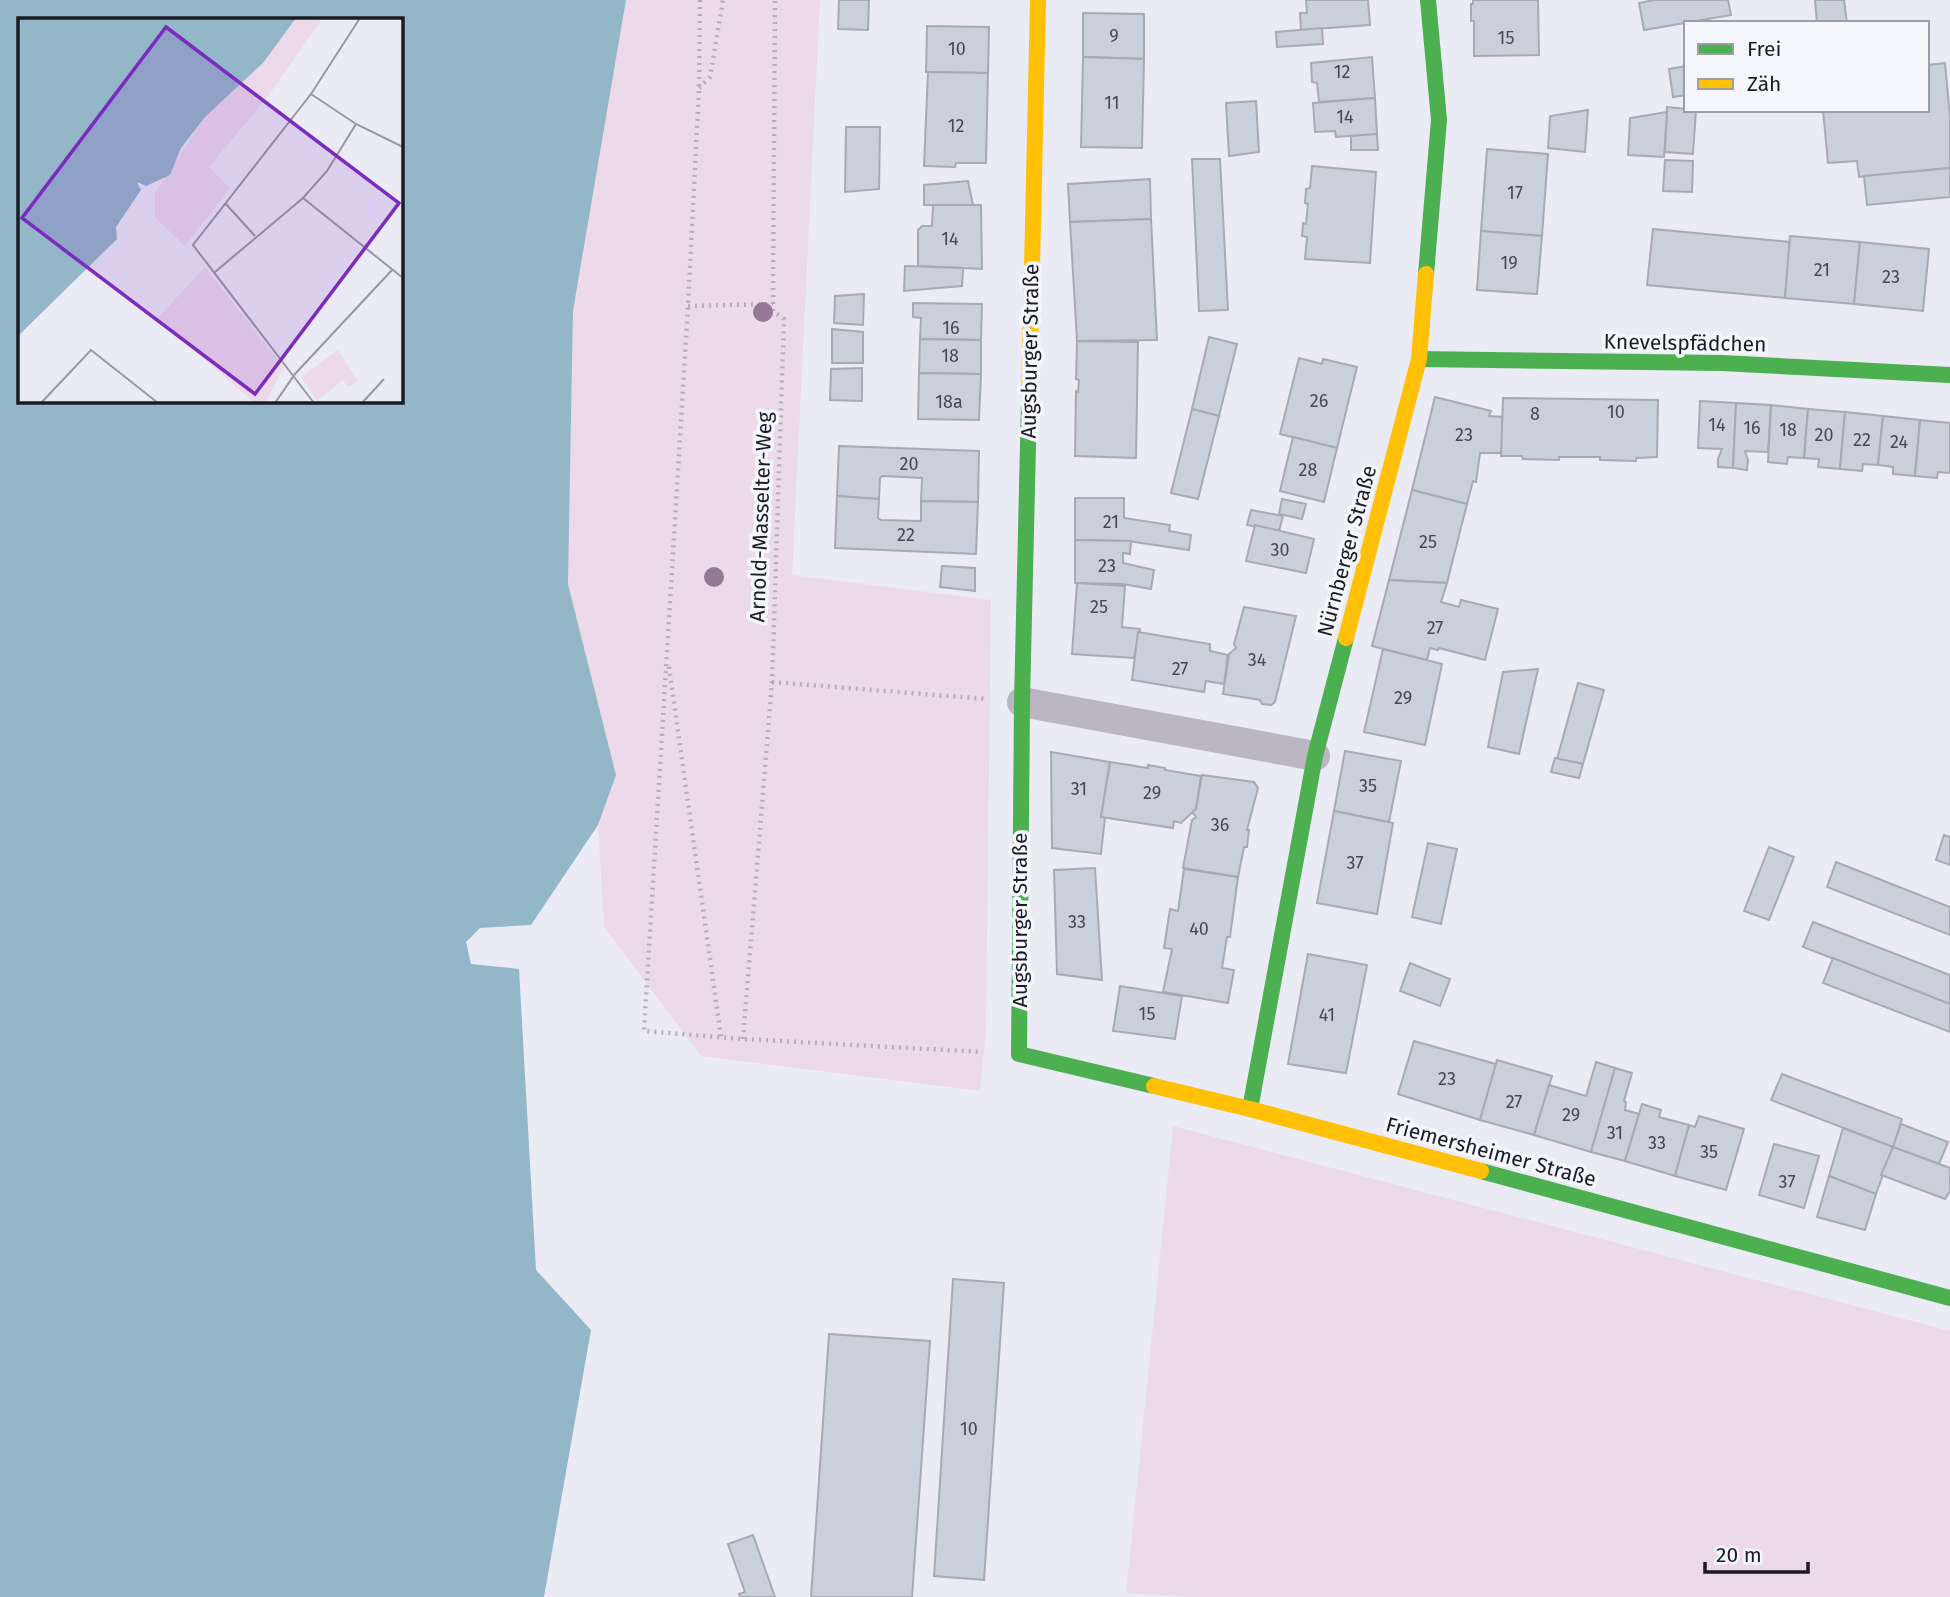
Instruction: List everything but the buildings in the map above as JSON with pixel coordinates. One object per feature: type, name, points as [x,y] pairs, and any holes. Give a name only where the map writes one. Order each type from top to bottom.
[{"type":"street","name":"Augsburger Straße","points":[[1019,1054],[1022,702],[1038,0]]},
{"type":"street","name":"Nürnberger Straße","points":[[1250,1109],[1315,756],[1419,359],[1439,120],[1428,0]]},
{"type":"street","name":"Knevelspfädchen","points":[[1419,359],[1721,363],[1950,375]]},
{"type":"street","points":[[1022,702],[1315,756]]},
{"type":"street","name":"Friemersheimer Straße","points":[[1019,1054],[1250,1109],[1950,1298]]},
{"type":"path","points":[[700,0],[699,89],[688,306],[644,1031],[1019,1054]]},
{"type":"path","points":[[699,89],[710,77],[723,0]]},
{"type":"path","name":"Arnold-Masselter-Weg","points":[[743,1039],[772,682],[783,319],[773,311],[775,0]]},
{"type":"path","points":[[688,306],[773,304]]},
{"type":"path","points":[[667,658],[721,1037]]},
{"type":"path","points":[[772,682],[1022,702]]},
{"type":"shaded area","points":[[626,0],[820,0],[792,575],[991,600],[986,1031],[980,1091],[701,1056],[604,927],[598,825],[616,775],[568,584],[573,311]]},
{"type":"shaded area","points":[[1173,1126],[1950,1331],[1950,1597],[1191,1597],[1126,1593]]},
{"type":"water","points":[[0,0],[626,0],[573,311],[568,584],[616,775],[598,825],[531,925],[480,928],[466,942],[471,964],[519,969],[536,1270],[591,1330],[544,1597],[0,1597]]},
{"type":"traffic: fast","points":[[1426,274],[1439,120],[1428,0]]},
{"type":"traffic: fast","points":[[1419,359],[1721,363],[1950,375]]},
{"type":"traffic: fast","points":[[1029,401],[1022,702],[1019,1054],[1154,1086]]},
{"type":"traffic: fast","points":[[1250,1109],[1315,756],[1346,638]]},
{"type":"traffic: fast","points":[[1481,1171],[1950,1298]]},
{"type":"traffic: slow","points":[[1029,401],[1038,0]]},
{"type":"traffic: slow","points":[[1346,638],[1419,359],[1426,274]]},
{"type":"traffic: slow","points":[[1154,1086],[1481,1171]]}]
